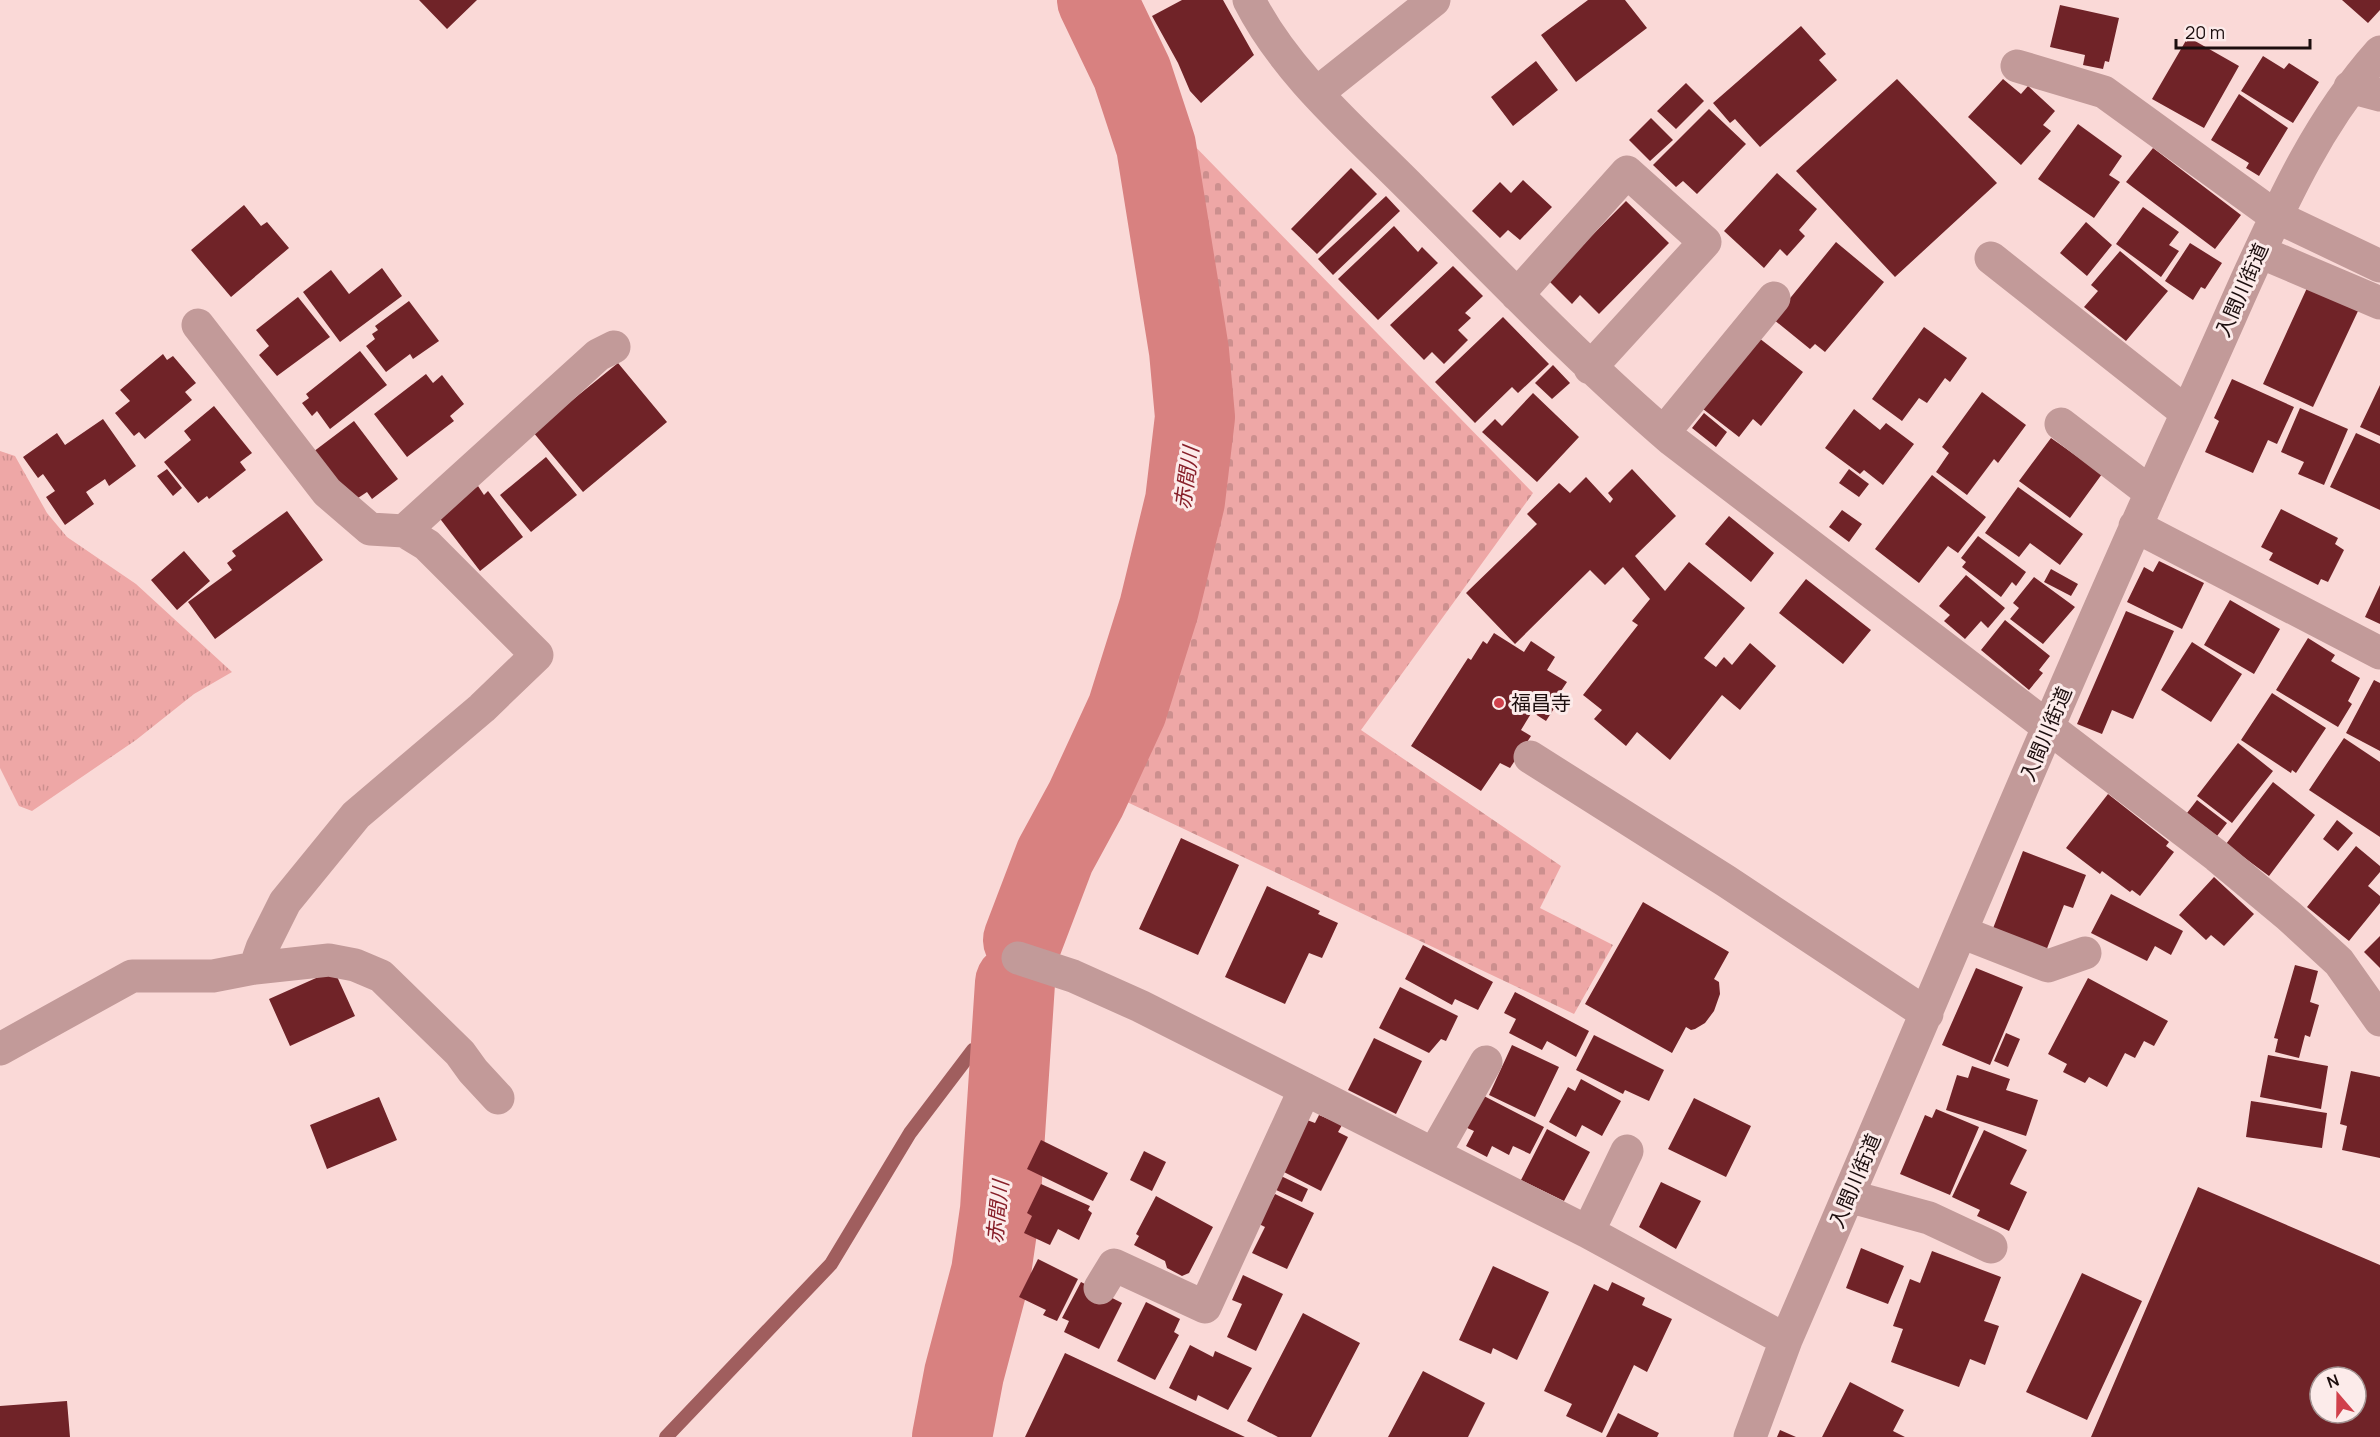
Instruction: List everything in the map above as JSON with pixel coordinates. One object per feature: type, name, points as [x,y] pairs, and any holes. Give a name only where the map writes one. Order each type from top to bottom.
[{"type":"street","points":[[1317,93],[1434,0]]},
{"type":"street","points":[[1262,6],[1272,40],[1317,93],[1590,368],[1664,432],[2048,729],[2217,856],[2289,916],[2339,962],[2380,1020]]},
{"type":"street","name":"入間川街道","points":[[1750,1437],[1786,1340],[2135,526],[2275,216],[2317,136],[2365,91],[2380,52]]},
{"type":"street","points":[[2017,66],[2104,92],[2275,216],[2380,266]]},
{"type":"street","points":[[1517,296],[1627,172],[1705,242],[1590,368]]},
{"type":"street","points":[[2260,252],[2380,303]]},
{"type":"street","points":[[1991,258],[2187,413]]},
{"type":"street","points":[[1664,432],[1774,298]]},
{"type":"street","points":[[198,325],[327,492],[370,529],[404,531],[427,545],[537,655],[482,708],[356,815],[285,902],[262,948],[255,968]]},
{"type":"street","points":[[404,531],[598,355],[614,347]]},
{"type":"street","points":[[2061,424],[2151,493]]},
{"type":"street","points":[[2135,526],[2380,653]]},
{"type":"street","points":[[1530,757],[1726,880],[1927,1014]]},
{"type":"street","points":[[1961,932],[2048,966],[2085,953]]},
{"type":"street","points":[[1018,958],[1074,976],[1140,1006],[1588,1232],[1786,1340]]},
{"type":"street","points":[[0,1049],[49,1024],[104,989],[132,976],[213,976],[255,968],[329,960],[355,965],[381,976],[460,1053],[498,1098]]},
{"type":"street","points":[[1434,1154],[1486,1062]]},
{"type":"street","points":[[1100,1288],[1114,1265],[1205,1307],[1305,1089]]},
{"type":"street","points":[[1588,1232],[1627,1151]]},
{"type":"street","points":[[1848,1196],[1929,1218],[1991,1247]]},
{"type":"green space","points":[[1181,132],[1533,493],[1361,730],[1561,866],[1540,908],[1613,945],[1574,1014],[1108,793],[1127,758],[1169,664],[1182,584],[1209,463],[1200,269],[1187,199],[1169,142]]},
{"type":"green space","points":[[0,451],[15,456],[47,513],[67,537],[136,584],[232,672],[194,694],[136,740],[32,811],[19,806],[0,768]]},
{"type":"building","points":[[419,0],[477,0],[447,29]]},
{"type":"building","points":[[1182,0],[1223,0],[1254,55],[1201,103],[1190,91],[1178,63],[1152,16]]},
{"type":"building","points":[[1588,0],[1625,0],[1647,28],[1576,82],[1541,35]]},
{"type":"building","points":[[2342,0],[2380,0],[2380,10],[2368,23]]},
{"type":"building","points":[[2060,5],[2119,18],[2109,62],[2105,61],[2103,69],[2083,65],[2085,55],[2050,47]]},
{"type":"building","points":[[1801,26],[1826,54],[1819,60],[1837,80],[1760,147],[1735,119],[1730,123],[1713,103]]},
{"type":"building","points":[[2188,37],[2239,66],[2204,128],[2152,99]]},
{"type":"building","points":[[2263,56],[2284,69],[2289,63],[2319,82],[2293,123],[2241,91]]},
{"type":"building","points":[[1536,61],[1558,90],[1513,126],[1491,97]]},
{"type":"building","points":[[1897,79],[1997,183],[1895,277],[1796,171]]},
{"type":"building","points":[[2003,79],[2021,94],[2028,86],[2055,111],[2043,125],[2051,131],[2021,165],[1968,117]]},
{"type":"building","points":[[1686,83],[1704,101],[1676,129],[1657,111]]},
{"type":"building","points":[[2239,94],[2288,128],[2259,176],[2246,168],[2249,163],[2211,140]]},
{"type":"building","points":[[1709,109],[1746,144],[1697,194],[1683,181],[1676,187],[1653,165]]},
{"type":"building","points":[[1651,118],[1673,140],[1650,161],[1629,140]]},
{"type":"building","points":[[2078,124],[2122,156],[2109,175],[2120,182],[2094,218],[2038,179]]},
{"type":"building","points":[[2153,148],[2241,215],[2215,249],[2126,182]]},
{"type":"building","points":[[1351,168],[1377,194],[1317,254],[1291,229]]},
{"type":"building","points":[[1777,173],[1817,209],[1799,230],[1805,236],[1787,256],[1780,249],[1764,268],[1724,231]]},
{"type":"building","points":[[1523,180],[1552,207],[1520,240],[1508,230],[1500,238],[1472,211],[1500,182],[1511,193]]},
{"type":"building","points":[[1386,196],[1400,211],[1333,275],[1318,259]]},
{"type":"building","points":[[1626,201],[1669,243],[1599,314],[1580,295],[1572,304],[1548,280]]},
{"type":"building","points":[[244,205],[261,226],[267,222],[289,248],[231,297],[191,250]]},
{"type":"building","points":[[2143,207],[2179,232],[2169,245],[2179,251],[2161,277],[2116,244]]},
{"type":"building","points":[[2086,222],[2112,245],[2087,276],[2060,253]]},
{"type":"building","points":[[1394,226],[1418,252],[1422,247],[1438,263],[1378,320],[1338,279]]},
{"type":"building","points":[[1836,242],[1884,282],[1825,352],[1815,344],[1810,349],[1773,319]]},
{"type":"building","points":[[2190,243],[2222,263],[2205,289],[2201,287],[2193,300],[2165,281]]},
{"type":"building","points":[[2120,251],[2168,291],[2126,341],[2084,307],[2098,291],[2091,285]]},
{"type":"building","points":[[1453,266],[1483,296],[1465,313],[1471,318],[1458,330],[1468,340],[1444,364],[1432,352],[1424,360],[1390,325]]},
{"type":"building","points":[[382,268],[402,296],[340,342],[303,292],[331,270],[349,294]]},
{"type":"building","points":[[2307,288],[2358,311],[2313,407],[2263,384]]},
{"type":"building","points":[[298,297],[330,337],[277,376],[259,355],[269,346],[256,330]]},
{"type":"building","points":[[409,301],[439,341],[413,359],[410,354],[386,372],[366,346],[375,339],[372,334],[378,330],[375,326]]},
{"type":"building","points":[[1503,317],[1549,364],[1518,393],[1512,387],[1475,423],[1435,382]]},
{"type":"building","points":[[1924,327],[1967,358],[1950,382],[1945,378],[1927,403],[1919,398],[1902,421],[1872,399]]},
{"type":"building","points":[[1759,338],[1803,372],[1761,426],[1753,419],[1739,437],[1703,409]]},
{"type":"building","points":[[360,351],[387,385],[330,429],[317,411],[312,416],[302,403],[309,398],[306,394]]},
{"type":"building","points":[[163,354],[167,360],[173,356],[196,383],[185,392],[192,400],[145,439],[139,432],[134,436],[115,413],[130,401],[120,390]]},
{"type":"building","points":[[618,363],[667,422],[583,492],[533,432]]},
{"type":"building","points":[[1553,365],[1570,383],[1552,399],[1535,383]]},
{"type":"building","points":[[426,374],[433,383],[442,375],[464,404],[450,416],[454,421],[407,457],[374,414]]},
{"type":"building","points":[[2232,379],[2294,407],[2277,444],[2268,440],[2253,473],[2205,452],[2219,421],[2214,418]]},
{"type":"building","points":[[2380,385],[2380,436],[2360,427]]},
{"type":"building","points":[[1982,392],[2026,425],[1998,463],[1994,459],[1967,495],[1936,472],[1949,453],[1942,447]]},
{"type":"building","points":[[1533,393],[1579,437],[1537,482],[1482,432],[1495,419],[1502,426]]},
{"type":"building","points":[[214,406],[252,453],[240,462],[246,470],[209,499],[207,496],[198,503],[164,462],[191,440],[184,431]]},
{"type":"building","points":[[2300,408],[2348,429],[2324,485],[2298,474],[2304,462],[2281,452]]},
{"type":"building","points":[[1854,409],[1880,430],[1886,423],[1914,444],[1883,485],[1864,470],[1860,474],[1825,448]]},
{"type":"building","points":[[1704,413],[1727,432],[1716,447],[1692,428]]},
{"type":"building","points":[[103,419],[136,466],[109,486],[105,479],[86,492],[94,504],[65,525],[46,497],[55,491],[43,474],[38,478],[23,457],[57,433],[65,445]]},
{"type":"building","points":[[354,421],[398,479],[372,499],[367,492],[355,500],[313,452]]},
{"type":"building","points":[[2356,433],[2380,444],[2380,510],[2330,487]]},
{"type":"building","points":[[2051,438],[2102,474],[2070,518],[2019,481]]},
{"type":"building","points":[[546,457],[577,495],[531,532],[500,495]]},
{"type":"building","points":[[167,469],[182,488],[173,496],[157,476]]},
{"type":"building","points":[[1632,469],[1676,516],[1635,556],[1665,591],[1689,562],[1745,608],[1704,658],[1716,667],[1724,657],[1732,665],[1750,643],[1776,666],[1740,710],[1722,695],[1670,760],[1637,732],[1626,746],[1594,719],[1602,710],[1583,695],[1638,625],[1632,621],[1650,599],[1623,567],[1605,585],[1590,570],[1515,644],[1466,593],[1537,524],[1527,514],[1559,483],[1570,493],[1586,477],[1610,503],[1613,499],[1608,493]]},
{"type":"building","points":[[1849,469],[1869,484],[1859,497],[1839,483]]},
{"type":"building","points":[[1932,475],[1986,517],[1958,553],[1948,546],[1919,583],[1875,549]]},
{"type":"building","points":[[478,486],[484,495],[488,491],[523,537],[480,571],[438,516]]},
{"type":"building","points":[[2018,487],[2083,534],[2060,565],[2030,543],[2019,557],[1985,533]]},
{"type":"building","points":[[2281,509],[2338,538],[2335,544],[2344,550],[2328,582],[2321,579],[2318,585],[2269,560],[2273,553],[2261,547]]},
{"type":"building","points":[[1842,510],[1862,524],[1849,542],[1829,527]]},
{"type":"building","points":[[287,511],[323,560],[215,639],[188,602],[232,570],[227,563],[236,556],[232,551]]},
{"type":"building","points":[[1729,516],[1774,553],[1751,582],[1705,544]]},
{"type":"building","points":[[1978,536],[2026,572],[2016,586],[2012,582],[2001,597],[1962,567],[1966,562],[1961,558]]},
{"type":"building","points":[[184,551],[210,581],[177,610],[151,580]]},
{"type":"building","points":[[2159,561],[2204,583],[2182,629],[2127,602],[2144,567],[2153,572]]},
{"type":"building","points":[[2051,569],[2078,584],[2071,596],[2044,582]]},
{"type":"building","points":[[1966,575],[2005,608],[1988,628],[1981,621],[1965,639],[1944,621],[1950,615],[1939,606]]},
{"type":"building","points":[[2034,577],[2075,607],[2043,644],[2010,619],[2019,608],[2013,603]]},
{"type":"building","points":[[1806,579],[1871,630],[1843,664],[1779,613]]},
{"type":"building","points":[[2380,585],[2380,624],[2365,617]]},
{"type":"building","points":[[2230,600],[2280,629],[2254,674],[2204,645]]},
{"type":"building","points":[[2126,611],[2174,631],[2133,719],[2112,710],[2102,734],[2077,724]]},
{"type":"building","points":[[2005,620],[2050,656],[2039,670],[2043,673],[2029,690],[1981,650]]},
{"type":"building","name":"福昌寺","points":[[1494,633],[1524,652],[1531,641],[1555,657],[1547,670],[1567,682],[1561,691],[1564,693],[1546,721],[1532,712],[1521,730],[1531,736],[1510,768],[1500,763],[1481,791],[1411,746],[1468,658],[1471,660],[1483,641],[1487,644]]},
{"type":"building","points":[[2308,638],[2335,655],[2331,661],[2360,678],[2348,701],[2352,704],[2338,727],[2276,690]]},
{"type":"building","points":[[2192,642],[2242,674],[2211,722],[2161,690]]},
{"type":"building","points":[[2374,680],[2380,683],[2380,751],[2346,733]]},
{"type":"building","points":[[2272,693],[2326,728],[2296,773],[2292,770],[2291,773],[2241,740]]},
{"type":"building","points":[[2344,738],[2380,762],[2380,837],[2309,790]]},
{"type":"building","points":[[2238,743],[2273,771],[2232,823],[2197,796]]},
{"type":"building","points":[[2273,782],[2315,815],[2269,876],[2226,844]]},
{"type":"building","points":[[2108,794],[2169,842],[2166,846],[2174,852],[2140,896],[2132,890],[2130,892],[2102,871],[2100,874],[2066,848]]},
{"type":"building","points":[[2197,800],[2227,823],[2217,836],[2187,813]]},
{"type":"building","points":[[2337,820],[2353,833],[2338,851],[2323,839]]},
{"type":"building","points":[[1181,838],[1239,865],[1198,955],[1139,929]]},
{"type":"building","points":[[2356,846],[2380,866],[2380,872],[2368,886],[2380,896],[2380,903],[2349,941],[2307,907]]},
{"type":"building","points":[[2023,851],[2086,875],[2073,908],[2064,905],[2046,951],[1992,931]]},
{"type":"building","points":[[2214,877],[2254,914],[2224,946],[2211,935],[2206,940],[2179,915]]},
{"type":"building","points":[[1267,886],[1320,911],[1318,914],[1338,923],[1322,958],[1309,953],[1285,1004],[1225,977]]},
{"type":"building","points":[[2111,894],[2183,931],[2171,955],[2155,946],[2147,961],[2091,933]]},
{"type":"building","points":[[1643,902],[1729,952],[1714,979],[1719,982],[1720,994],[1714,1011],[1705,1023],[1695,1029],[1691,1030],[1686,1027],[1672,1053],[1585,1004]]},
{"type":"building","points":[[2380,936],[2380,968],[2364,952]]},
{"type":"building","points":[[1423,945],[1493,982],[1478,1010],[1455,999],[1452,1005],[1405,979]]},
{"type":"building","points":[[2295,965],[2318,971],[2310,1002],[2319,1005],[2310,1037],[2305,1035],[2299,1058],[2275,1052],[2278,1039],[2274,1038]]},
{"type":"building","points":[[1976,968],[2023,987],[1990,1065],[1942,1045]]},
{"type":"building","points":[[334,970],[355,1016],[290,1046],[269,999]]},
{"type":"building","points":[[2088,978],[2168,1021],[2154,1046],[2144,1041],[2135,1058],[2125,1053],[2107,1087],[2089,1077],[2085,1083],[2063,1072],[2067,1064],[2048,1054]]},
{"type":"building","points":[[1400,987],[1458,1016],[1446,1041],[1441,1039],[1429,1053],[1379,1028]]},
{"type":"building","points":[[1515,992],[1589,1031],[1576,1057],[1547,1041],[1542,1050],[1509,1033],[1516,1019],[1504,1013]]},
{"type":"building","points":[[2006,1033],[2020,1039],[2008,1067],[1994,1061]]},
{"type":"building","points":[[1594,1035],[1664,1070],[1649,1101],[1625,1090],[1623,1094],[1576,1070]]},
{"type":"building","points":[[1374,1038],[1422,1061],[1396,1114],[1348,1090]]},
{"type":"building","points":[[1512,1045],[1559,1067],[1535,1117],[1489,1095]]},
{"type":"building","points":[[2268,1055],[2328,1066],[2321,1109],[2260,1097]]},
{"type":"building","points":[[1972,1066],[2010,1079],[2006,1090],[2038,1100],[2026,1136],[1946,1110],[1957,1075],[1968,1078]]},
{"type":"building","points":[[2351,1071],[2380,1077],[2380,1158],[2342,1150],[2347,1126],[2340,1124]]},
{"type":"building","points":[[1581,1079],[1621,1101],[1602,1136],[1582,1125],[1576,1137],[1549,1122],[1568,1087],[1575,1091]]},
{"type":"building","points":[[1482,1095],[1544,1127],[1530,1154],[1513,1146],[1509,1155],[1492,1146],[1487,1157],[1466,1146],[1474,1131],[1465,1127]]},
{"type":"building","points":[[379,1097],[397,1140],[327,1169],[310,1125]]},
{"type":"building","points":[[1694,1098],[1751,1126],[1726,1177],[1668,1149]]},
{"type":"building","points":[[2251,1101],[2327,1113],[2322,1148],[2246,1137]]},
{"type":"building","points":[[1936,1109],[1979,1127],[1950,1195],[1900,1174],[1925,1115],[1932,1118]]},
{"type":"building","points":[[1319,1115],[1342,1125],[1338,1132],[1348,1137],[1321,1191],[1282,1171],[1307,1120],[1315,1123]]},
{"type":"building","points":[[1547,1129],[1590,1152],[1564,1201],[1521,1180]]},
{"type":"building","points":[[1984,1130],[2027,1150],[2010,1184],[2027,1192],[2009,1231],[1977,1216],[1980,1210],[1952,1197]]},
{"type":"building","points":[[1041,1140],[1108,1173],[1093,1201],[1027,1169]]},
{"type":"building","points":[[1144,1151],[1166,1162],[1152,1191],[1130,1180]]},
{"type":"building","points":[[1281,1176],[1308,1189],[1302,1202],[1274,1189]]},
{"type":"building","points":[[1661,1182],[1701,1201],[1676,1249],[1639,1227]]},
{"type":"building","points":[[1041,1184],[1090,1206],[1088,1210],[1092,1213],[1079,1240],[1058,1229],[1050,1245],[1024,1233],[1032,1216],[1027,1213]]},
{"type":"building","points":[[2198,1187],[2380,1265],[2380,1437],[2091,1437]]},
{"type":"building","points":[[1275,1194],[1314,1213],[1287,1269],[1252,1253],[1265,1227],[1259,1224]]},
{"type":"building","points":[[1156,1196],[1213,1227],[1189,1273],[1182,1276],[1167,1268],[1165,1261],[1134,1245],[1139,1236],[1136,1234]]},
{"type":"building","points":[[1861,1248],[1904,1266],[1888,1304],[1846,1288]]},
{"type":"building","points":[[1932,1251],[2001,1277],[1984,1321],[1999,1326],[1985,1365],[1970,1359],[1959,1387],[1891,1362],[1903,1329],[1893,1326],[1910,1279],[1920,1283]]},
{"type":"building","points":[[1038,1259],[1078,1279],[1057,1321],[1043,1315],[1046,1310],[1019,1297]]},
{"type":"building","points":[[1493,1266],[1549,1292],[1517,1360],[1493,1348],[1491,1354],[1459,1340]]},
{"type":"building","points":[[2082,1273],[2142,1301],[2087,1420],[2026,1392]]},
{"type":"building","points":[[1243,1275],[1283,1294],[1256,1351],[1227,1337],[1242,1304],[1232,1300]]},
{"type":"building","points":[[1081,1282],[1122,1303],[1099,1349],[1064,1332],[1069,1321],[1062,1318]]},
{"type":"building","points":[[1612,1282],[1645,1298],[1642,1305],[1672,1319],[1647,1372],[1634,1365],[1602,1433],[1566,1416],[1572,1404],[1544,1391],[1594,1284],[1608,1291]]},
{"type":"building","points":[[1146,1302],[1180,1319],[1174,1332],[1179,1335],[1155,1380],[1117,1361]]},
{"type":"building","points":[[1303,1313],[1360,1343],[1311,1437],[1278,1437],[1247,1421]]},
{"type":"building","points":[[1190,1345],[1213,1357],[1215,1351],[1252,1368],[1228,1410],[1198,1395],[1196,1401],[1169,1388]]},
{"type":"building","points":[[1065,1353],[1245,1437],[1025,1437]]},
{"type":"building","points":[[1423,1371],[1485,1403],[1468,1437],[1388,1437]]},
{"type":"building","points":[[1850,1382],[1904,1410],[1893,1431],[1905,1437],[1822,1437]]},
{"type":"building","points":[[67,1401],[70,1437],[0,1437],[0,1406]]},
{"type":"building","points":[[1618,1413],[1659,1433],[1657,1437],[1606,1437]]},
{"type":"building","points":[[1780,1430],[1796,1437],[1777,1437]]},
{"type":"waterway","name":"赤間川","points":[[1023,940],[1055,856],[1086,799],[1127,710],[1159,608],[1185,501],[1195,417],[1189,351],[1156,146],[1132,73],[1097,0]]},
{"type":"waterway","name":"赤間川","points":[[952,1437],[964,1374],[991,1272],[1000,1210],[1015,983]]},
{"type":"waterway","points":[[666,1437],[831,1264],[910,1133],[973,1050]]},
{"type":"place","name":"福昌寺","points":[[1499,703]]}]
